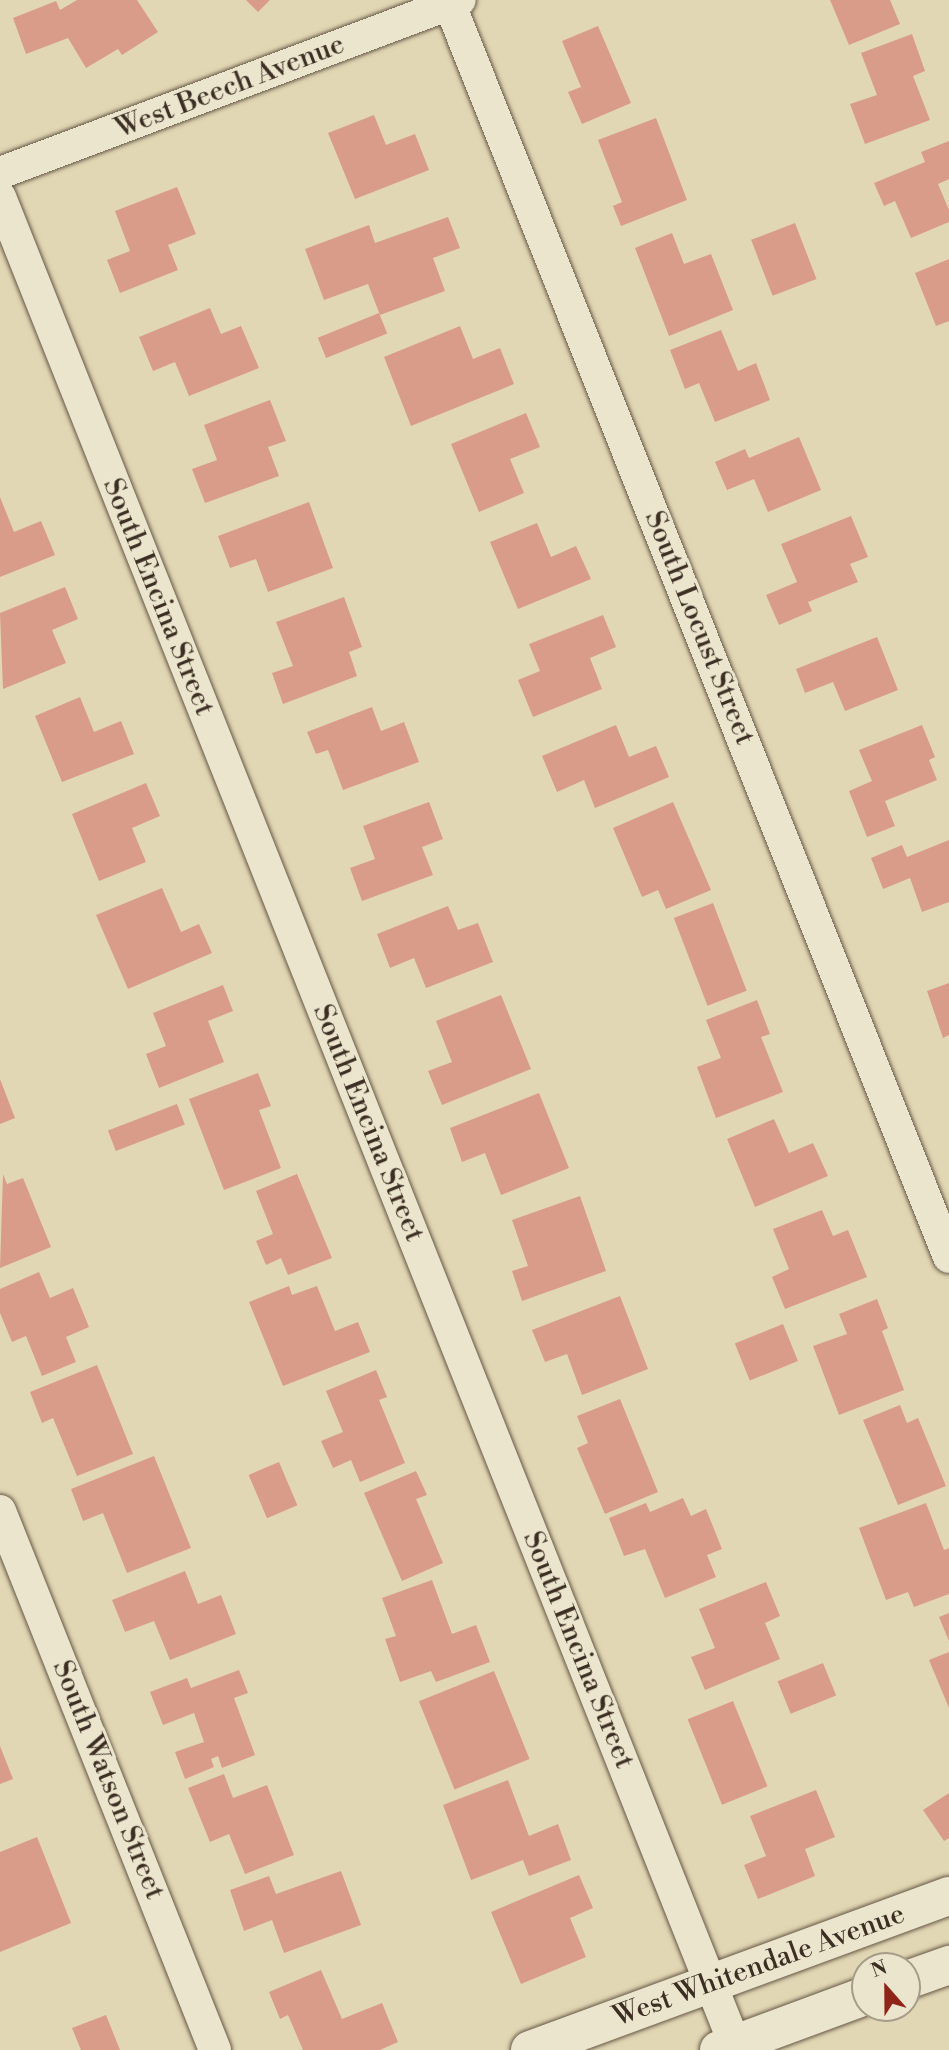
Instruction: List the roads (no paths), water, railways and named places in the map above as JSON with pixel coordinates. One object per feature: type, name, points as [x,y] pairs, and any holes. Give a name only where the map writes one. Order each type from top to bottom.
[{"type":"street","name":"West Beech Avenue","points":[[0,173],[453,1]]},
{"type":"street","name":"South Locust Street","points":[[453,1],[949,1257]]},
{"type":"street","name":"South Encina Street","points":[[0,197],[712,1984],[730,2048]]},
{"type":"street","name":"South Watson Street","points":[[0,1511],[215,2050]]},
{"type":"street","name":"West Whitendale Avenue","points":[[530,2050],[949,1896]]},
{"type":"street","points":[[921,1975],[949,1965]]},
{"type":"street","points":[[730,2048],[851,2001]]}]
